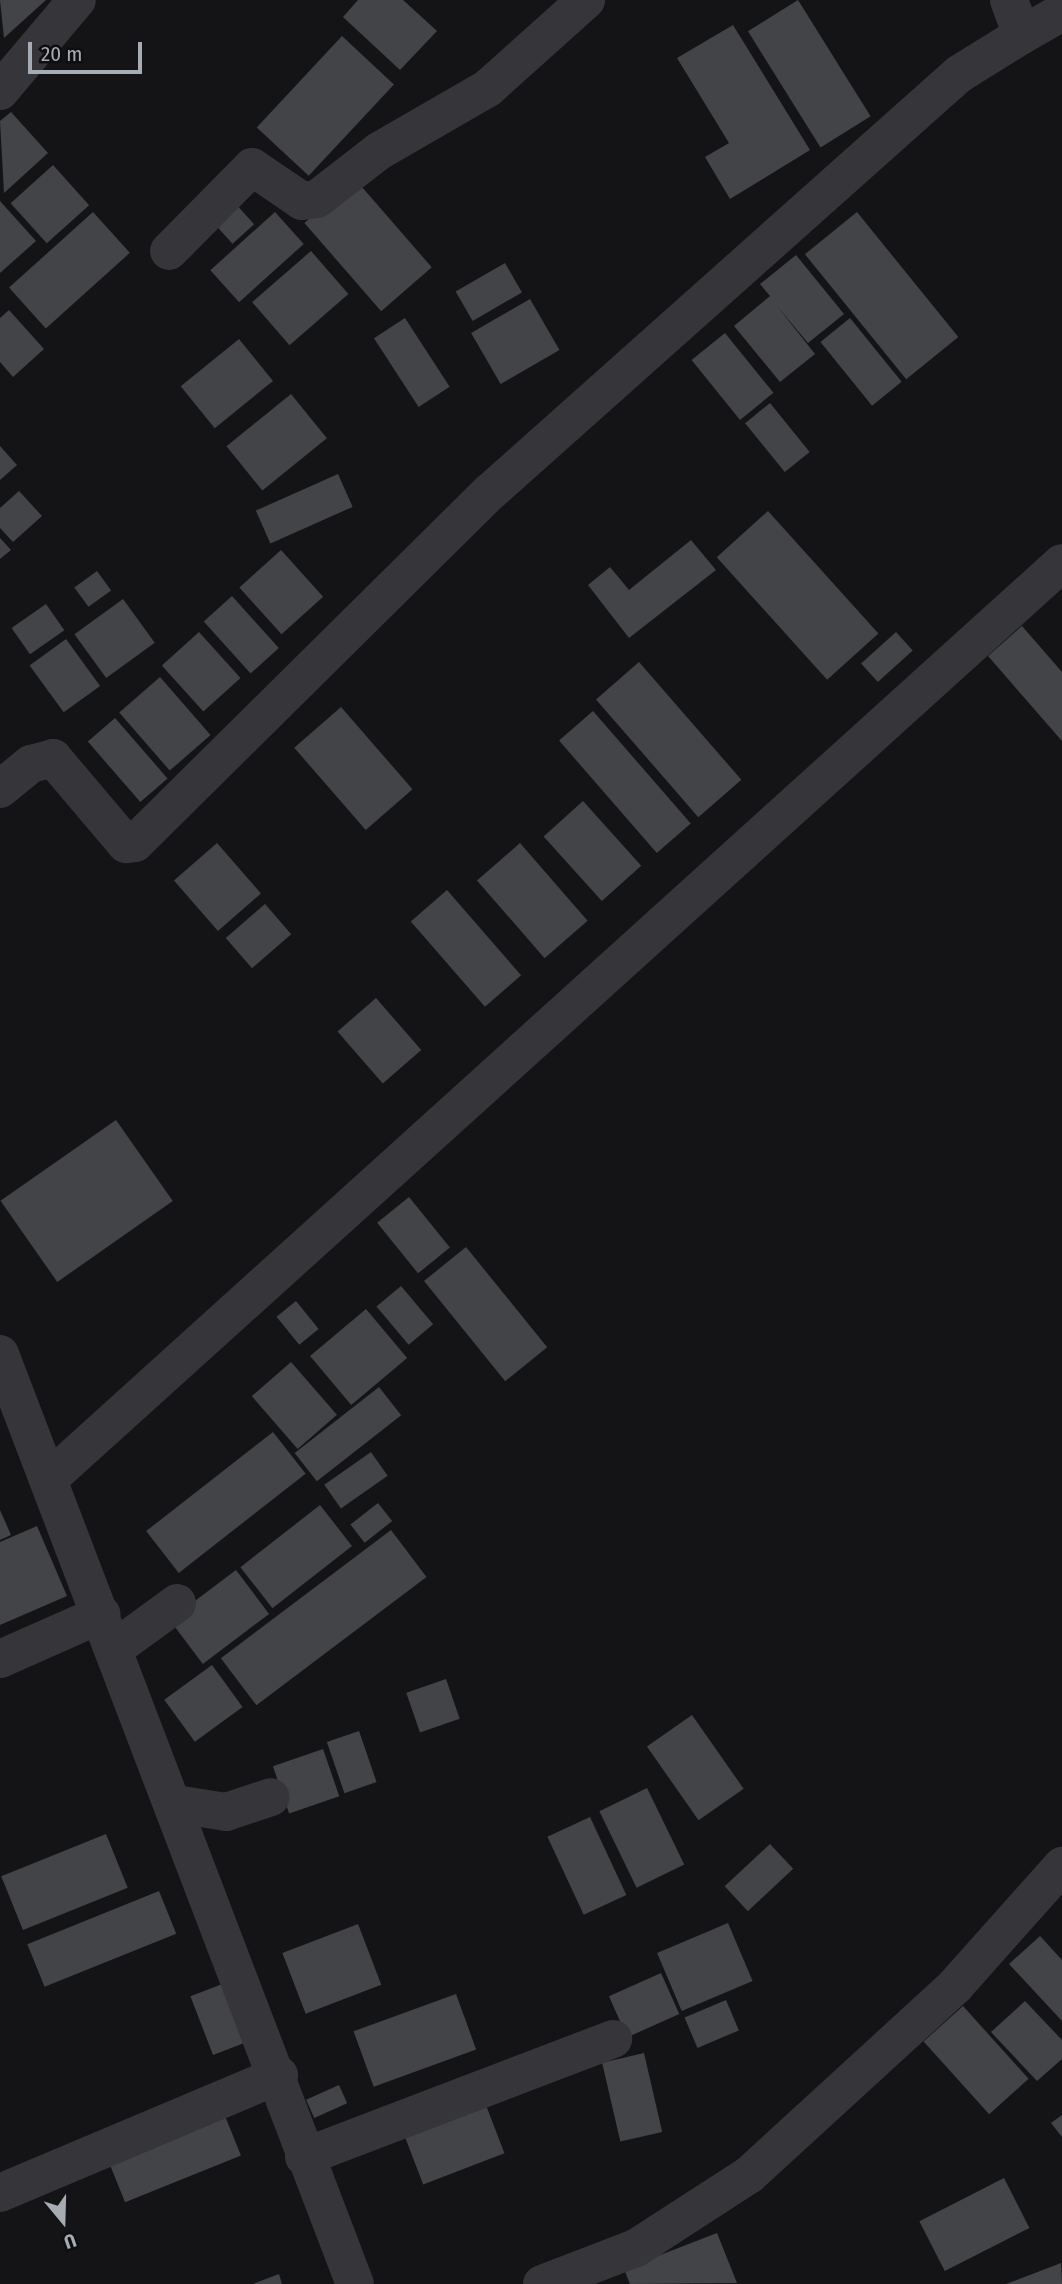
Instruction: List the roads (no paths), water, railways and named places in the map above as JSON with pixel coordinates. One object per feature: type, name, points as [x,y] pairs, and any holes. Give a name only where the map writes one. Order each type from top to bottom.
[{"type":"street","points":[[0,91],[77,0]]},
{"type":"street","points":[[169,251],[252,167],[302,201],[317,199],[379,151],[488,88],[586,0]]},
{"type":"street","points":[[1009,0],[1022,35]]},
{"type":"street","points":[[0,789],[31,765],[52,758],[125,844],[135,843],[490,492],[959,74],[1062,12]]},
{"type":"street","points":[[50,1478],[1062,563]]},
{"type":"street","points":[[0,1354],[279,2075],[304,2157],[355,2284]]},
{"type":"street","points":[[114,1649],[177,1603]]},
{"type":"street","points":[[0,1659],[102,1614]]},
{"type":"street","points":[[175,1804],[226,1812],[271,1797]]},
{"type":"street","points":[[542,2284],[636,2248],[749,2175],[955,1986],[1062,1866]]},
{"type":"street","points":[[304,2157],[612,2039]]},
{"type":"street","points":[[0,2193],[279,2075]]}]
